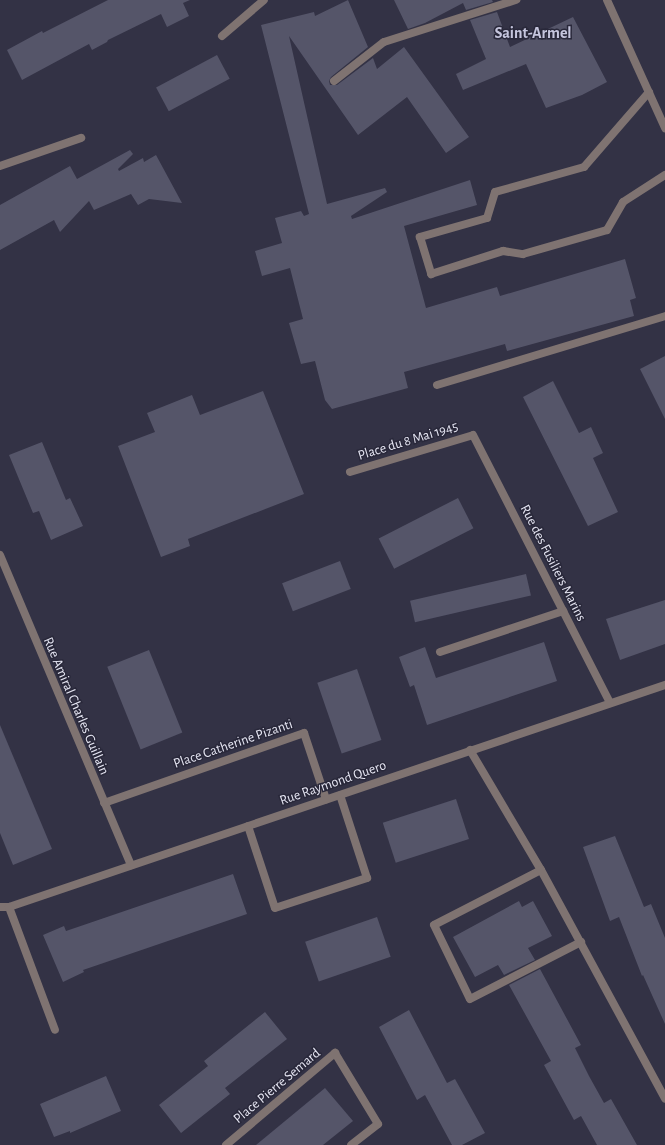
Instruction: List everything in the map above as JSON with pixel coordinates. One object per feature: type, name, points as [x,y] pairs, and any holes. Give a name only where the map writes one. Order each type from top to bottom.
[{"type":"street","points":[[222,36],[264,0]]},
{"type":"street","points":[[334,81],[384,42],[516,0]]},
{"type":"street","points":[[607,0],[665,128]]},
{"type":"street","points":[[649,92],[584,167],[495,192],[487,218],[420,237],[431,274],[503,251],[523,254],[607,230],[622,202],[665,175]]},
{"type":"street","points":[[0,166],[81,138]]},
{"type":"street","points":[[437,385],[665,316]]},
{"type":"street","name":"Place du 8 Mai 1945","points":[[350,472],[473,435]]},
{"type":"street","name":"Rue des Fusiliers Marins","points":[[473,435],[610,703]]},
{"type":"street","name":"Rue Amiral Charles Guillain","points":[[0,555],[131,866]]},
{"type":"street","points":[[440,652],[563,611]]},
{"type":"street","name":"Rue Raymond Quero","points":[[0,907],[9,907],[665,685]]},
{"type":"street","name":"Place Catherine Pizanti","points":[[104,803],[304,733],[326,799]]},
{"type":"street","points":[[470,750],[541,870],[665,1098]]},
{"type":"street","points":[[248,826],[275,908],[367,878],[340,794]]},
{"type":"street","points":[[541,870],[434,925],[470,999],[581,942]]},
{"type":"street","points":[[9,907],[55,1030]]},
{"type":"street","name":"Place Pierre Semard","points":[[226,1145],[335,1053],[378,1124],[351,1145]]},
{"type":"building","points":[[108,0],[190,0],[183,3],[189,16],[167,27],[161,14],[108,40],[92,50],[89,44],[22,80],[7,50],[42,31],[43,33]]},
{"type":"building","points":[[348,0],[368,47],[331,77],[329,81],[330,85],[337,85],[373,58],[377,69],[404,47],[469,137],[446,153],[407,97],[358,135],[289,36],[327,204],[385,188],[387,192],[351,216],[352,219],[470,180],[477,205],[404,226],[426,308],[497,287],[500,296],[625,259],[636,298],[630,300],[634,316],[507,351],[505,344],[404,372],[408,388],[332,409],[325,400],[315,361],[301,364],[289,323],[303,319],[290,268],[262,276],[255,251],[282,243],[275,218],[301,211],[304,216],[309,214],[261,25],[314,12],[315,16]]},
{"type":"building","points":[[394,0],[492,0],[493,2],[466,10],[463,3],[425,23],[408,29]]},
{"type":"building","points":[[497,12],[510,47],[573,17],[607,82],[582,95],[546,108],[526,64],[463,90],[456,74],[486,59],[470,20]]},
{"type":"building","points":[[217,55],[230,79],[169,111],[156,87]]},
{"type":"building","points":[[130,150],[133,154],[118,169],[119,171],[143,158],[144,162],[156,155],[182,203],[149,199],[138,205],[131,194],[94,210],[89,201],[60,232],[54,220],[0,250],[0,205],[70,166],[77,179]]},
{"type":"building","points":[[665,356],[665,419],[640,369]]},
{"type":"building","points":[[553,381],[579,433],[591,427],[603,453],[593,458],[618,512],[588,526],[523,397]]},
{"type":"building","points":[[263,391],[304,494],[188,539],[190,546],[161,557],[118,446],[155,432],[147,413],[192,395],[200,415]]},
{"type":"building","points":[[42,442],[66,500],[70,498],[83,526],[51,540],[39,511],[33,513],[9,455]]},
{"type":"building","points":[[458,498],[473,528],[394,569],[379,538]]},
{"type":"building","points":[[340,561],[351,589],[293,611],[282,583]]},
{"type":"building","points":[[526,574],[531,595],[415,622],[410,601]]},
{"type":"building","points":[[665,600],[665,644],[620,660],[606,619]]},
{"type":"building","points":[[544,642],[557,681],[427,725],[414,685],[410,687],[399,657],[425,647],[436,678]]},
{"type":"building","points":[[149,650],[182,733],[141,749],[107,667]]},
{"type":"building","points":[[357,669],[381,740],[342,754],[317,683]]},
{"type":"building","points":[[0,725],[52,849],[13,865],[0,833]]},
{"type":"building","points":[[456,799],[469,839],[396,863],[383,823]]},
{"type":"building","points":[[615,836],[644,907],[651,904],[665,938],[665,1024],[643,975],[642,976],[619,917],[610,921],[583,847]]},
{"type":"building","points":[[233,874],[247,914],[83,970],[84,972],[63,982],[43,935],[64,926],[66,931]]},
{"type":"building","points":[[519,901],[522,907],[533,901],[552,936],[528,948],[535,960],[504,975],[498,965],[475,977],[453,937]]},
{"type":"building","points":[[377,917],[391,957],[319,981],[305,942]]},
{"type":"building","points":[[540,969],[581,1045],[575,1048],[589,1076],[604,1103],[611,1099],[637,1145],[597,1145],[581,1116],[574,1120],[544,1065],[551,1061],[509,985]]},
{"type":"building","points":[[409,1010],[447,1083],[455,1079],[485,1133],[462,1145],[452,1145],[425,1095],[417,1100],[379,1027]]},
{"type":"building","points":[[265,1012],[287,1039],[225,1088],[230,1094],[181,1133],[159,1105],[208,1066],[204,1061]]},
{"type":"building","points":[[106,1076],[121,1111],[70,1133],[70,1131],[54,1137],[40,1104]]},
{"type":"building","points":[[325,1088],[353,1121],[323,1145],[256,1145]]},
{"type":"district","name":"Saint-Armel","points":[[533,33]]}]
